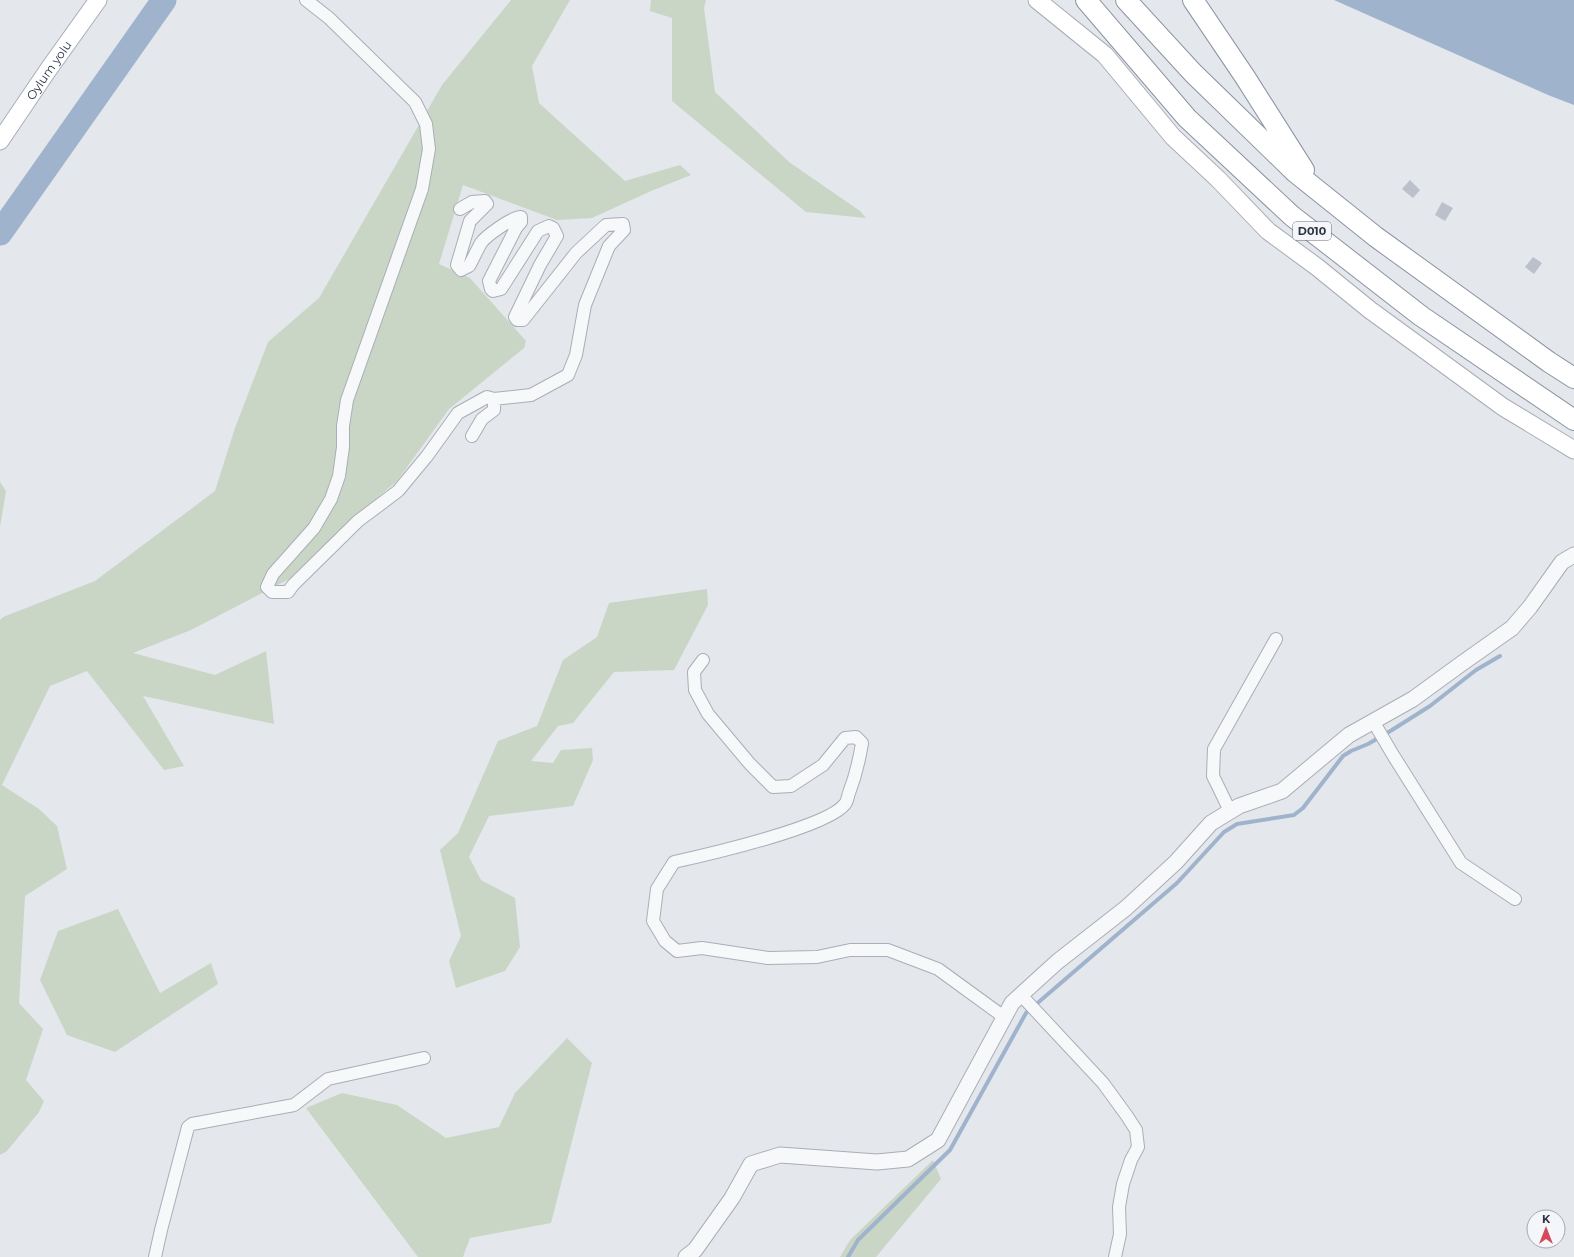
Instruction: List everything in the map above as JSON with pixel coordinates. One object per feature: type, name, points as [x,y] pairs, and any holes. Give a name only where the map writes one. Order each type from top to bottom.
[{"type":"highway","name":"D010","points":[[1086,0],[1187,118],[1292,216],[1421,316],[1574,420]]},
{"type":"highway","name":"D010","points":[[1126,0],[1193,73],[1296,173],[1376,237],[1460,299],[1574,378]]},
{"type":"highway","points":[[1193,0],[1267,112],[1315,189]]},
{"type":"main road","name":"Oylum yolu","points":[[0,141],[98,0]]},
{"type":"main road","points":[[1037,0],[1105,55],[1174,137],[1218,179],[1268,231],[1317,267],[1370,310],[1503,407],[1574,450]]},
{"type":"street","points":[[306,0],[329,18],[415,102],[426,124],[429,149],[422,188],[347,400],[343,426],[343,447],[339,476],[331,498],[314,528],[273,574],[267,587],[272,592],[288,592],[358,521],[398,491],[427,456],[458,413],[487,397],[494,398],[531,395],[568,375],[576,355],[585,304],[609,246],[624,230],[623,224],[606,225],[576,253],[523,320],[517,320],[515,317],[524,297],[557,236],[553,228],[549,226],[538,231],[501,289],[493,291],[489,280],[516,228],[521,222],[521,217],[508,222],[482,242],[470,266],[461,270],[456,265],[470,221],[487,204],[485,201],[472,202],[460,209]]},
{"type":"street","points":[[472,436],[482,419],[494,410],[494,398]]},
{"type":"street","points":[[686,1257],[695,1250],[732,1198],[751,1164],[780,1155],[877,1162],[908,1159],[938,1140],[1012,1003],[1057,962],[1126,908],[1176,862],[1211,823],[1239,806],[1282,791],[1348,736],[1413,699],[1512,628],[1530,607],[1562,562],[1574,555]]},
{"type":"street","points":[[1230,812],[1213,776],[1214,749],[1276,639]]},
{"type":"street","points":[[703,660],[694,672],[695,690],[708,714],[750,764],[773,787],[791,786],[823,765],[845,738],[856,737],[862,743],[858,769],[844,805],[831,814],[799,828],[744,845],[674,862],[657,889],[653,921],[665,941],[677,951],[702,948],[768,958],[817,957],[850,950],[888,950],[938,969],[1004,1017]]},
{"type":"street","points":[[1373,721],[1460,863],[1515,899]]},
{"type":"street","points":[[1021,995],[1103,1083],[1136,1130],[1138,1147],[1131,1160],[1123,1184],[1119,1207],[1120,1234],[1115,1257]]},
{"type":"street","points":[[155,1257],[188,1127],[192,1124],[294,1105],[328,1079],[424,1058]]},
{"type":"green space","points":[[511,0],[570,0],[532,66],[539,103],[625,181],[680,165],[691,175],[651,191],[592,218],[557,220],[463,185],[439,264],[470,278],[526,341],[524,348],[449,409],[397,481],[364,509],[293,577],[191,630],[133,653],[215,675],[266,651],[274,724],[143,696],[184,766],[164,770],[87,671],[50,686],[2,785],[39,809],[57,826],[67,869],[25,896],[19,1003],[43,1029],[26,1080],[44,1101],[39,1112],[7,1151],[0,1155],[0,620],[3,617],[95,581],[215,491],[235,428],[268,342],[319,298],[442,85]]},
{"type":"green space","points":[[651,0],[706,0],[704,8],[715,92],[789,162],[860,211],[866,218],[806,212],[672,101],[672,18],[650,11]]},
{"type":"green space","points":[[0,482],[6,491],[0,527]]},
{"type":"green space","points":[[707,589],[708,605],[674,670],[614,672],[573,723],[558,726],[531,761],[553,763],[561,750],[592,748],[593,760],[573,806],[489,816],[469,857],[481,880],[515,898],[520,947],[505,971],[456,988],[449,961],[461,936],[440,850],[458,833],[498,741],[537,726],[563,660],[597,637],[609,603]]},
{"type":"green space","points":[[118,909],[160,993],[211,963],[218,984],[115,1052],[67,1035],[40,980],[58,931]]},
{"type":"green space","points":[[567,1038],[592,1063],[551,1223],[470,1238],[463,1257],[418,1257],[306,1108],[342,1093],[397,1105],[446,1138],[499,1127],[515,1093]]},
{"type":"green space","points":[[933,1160],[941,1179],[876,1257],[840,1257],[850,1240]]},
{"type":"water","points":[[1334,0],[1574,0],[1574,105],[1548,95]]},
{"type":"building","points":[[1410,180],[1420,190],[1413,198],[1402,189]]},
{"type":"building","points":[[1442,202],[1453,208],[1445,221],[1435,215]]},
{"type":"building","points":[[1533,257],[1542,263],[1534,274],[1525,267]]},
{"type":"waterway","points":[[0,233],[164,0]]},
{"type":"waterway","points":[[848,1257],[858,1240],[950,1150],[1026,1013],[1177,883],[1224,832],[1237,824],[1294,815],[1303,808],[1343,756],[1368,744],[1430,706],[1476,670],[1500,656]]}]
